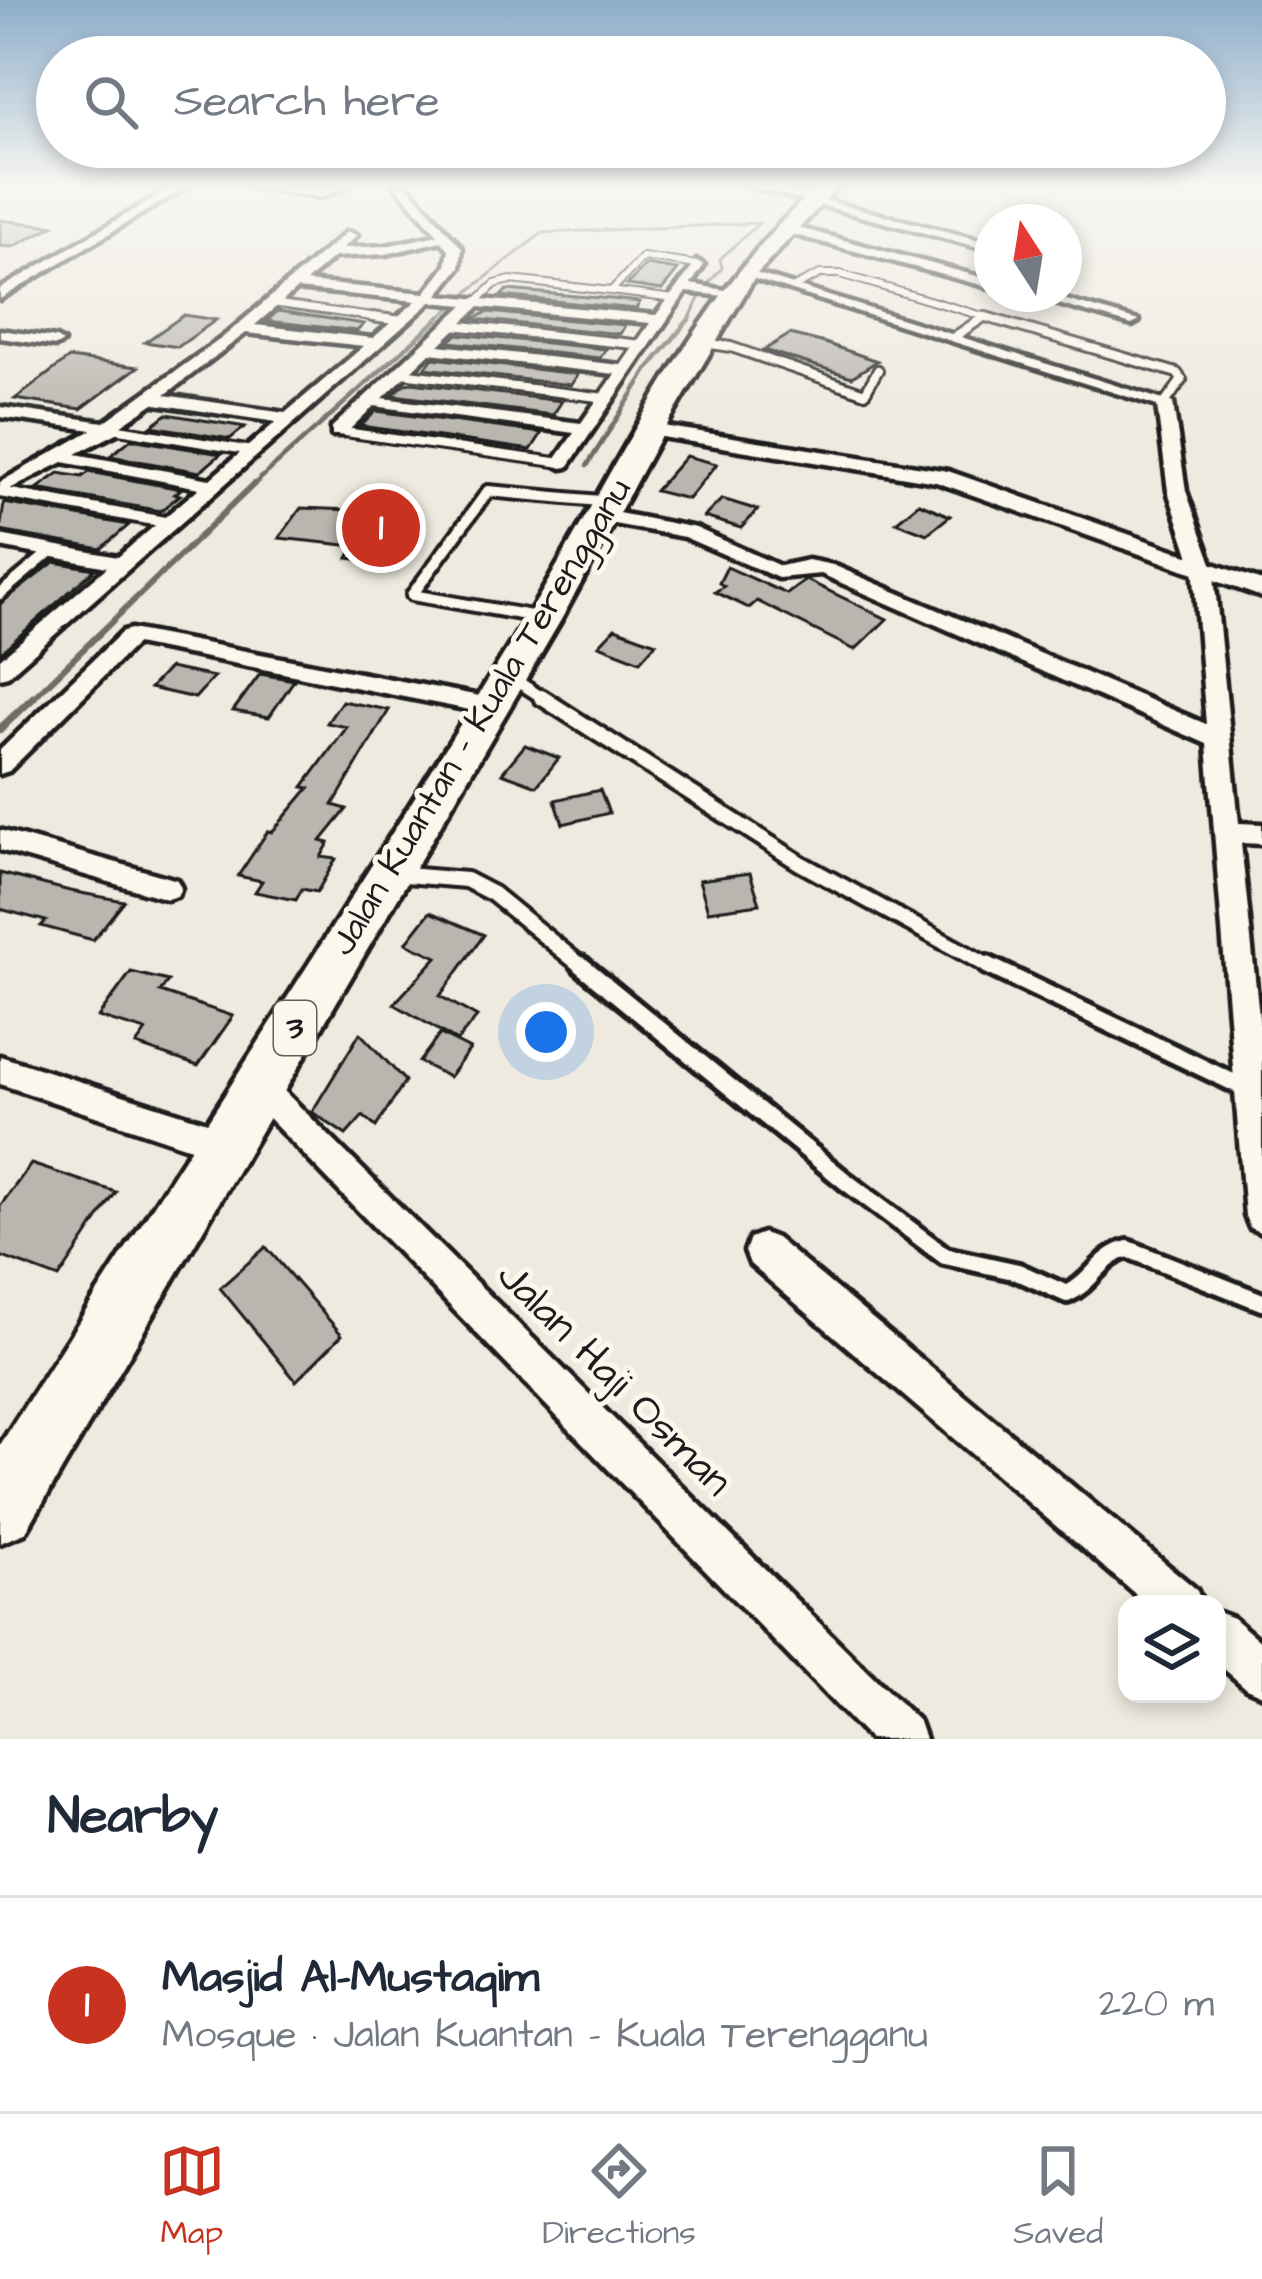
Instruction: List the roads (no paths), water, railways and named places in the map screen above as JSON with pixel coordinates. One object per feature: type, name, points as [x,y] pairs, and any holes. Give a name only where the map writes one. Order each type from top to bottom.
[{"type":"highway","name":"Jalan Kuantan - Kuala Terengganu","points":[[0,1508],[544,619],[650,430],[753,267]]},
{"type":"street","points":[[0,295],[46,267]]},
{"type":"street","points":[[0,490],[156,399],[315,267]]},
{"type":"street","points":[[0,671],[428,298],[451,267]]},
{"type":"street","points":[[562,463],[696,267]]},
{"type":"street","points":[[929,267],[974,279]]},
{"type":"street","points":[[678,293],[741,282],[794,287],[1165,403],[1177,490],[1202,566],[1262,1216]]},
{"type":"street","points":[[295,285],[660,320]]},
{"type":"street","points":[[338,431],[476,302]]},
{"type":"street","points":[[1082,308],[1132,321]]},
{"type":"street","points":[[243,328],[376,343]]},
{"type":"street","points":[[0,334],[56,342]]},
{"type":"street","points":[[428,347],[626,370]]},
{"type":"street","points":[[156,399],[290,418]]},
{"type":"street","points":[[370,401],[585,429]]},
{"type":"street","points":[[0,412],[113,428]]},
{"type":"street","points":[[650,430],[940,476],[1262,589]]},
{"type":"street","points":[[63,457],[214,484]]},
{"type":"street","points":[[607,509],[689,532],[778,572],[808,566],[826,569],[1215,738]]},
{"type":"street","points":[[0,541],[122,564]]},
{"type":"street","points":[[0,765],[131,636],[500,691]]},
{"type":"street","points":[[1227,832],[1262,834]]},
{"type":"street","points":[[0,840],[167,888]]},
{"type":"street","points":[[0,1070],[223,1143]]},
{"type":"street","name":"Jalan Haji Osman","points":[[259,1087],[902,1739]]},
{"type":"street","points":[[763,1251],[1170,1595]]},
{"type":"street","points":[[1226,1642],[1262,1672]]},
{"type":"lane","points":[[611,292],[630,267]]},
{"type":"lane","points":[[794,287],[820,274],[840,274],[1178,373],[1182,380],[1165,403]]},
{"type":"lane","points":[[476,302],[495,284],[512,280],[611,292],[678,293]]},
{"type":"lane","points":[[272,304],[402,321]]},
{"type":"lane","points":[[954,337],[985,316]]},
{"type":"lane","points":[[452,325],[643,345]]},
{"type":"lane","points":[[704,343],[731,347],[865,393],[878,370]]},
{"type":"lane","points":[[400,373],[606,398]]},
{"type":"lane","points":[[113,428],[252,451]]},
{"type":"lane","points":[[338,431],[562,463]]},
{"type":"lane","points":[[0,490],[170,523]]},
{"type":"lane","points":[[544,619],[412,595],[488,491],[607,509]]},
{"type":"lane","points":[[0,594],[52,551]]},
{"type":"lane","points":[[500,691],[992,969],[1250,1091]]},
{"type":"lane","points":[[388,874],[466,880],[493,895],[845,1181],[945,1256],[1018,1272],[1067,1294],[1086,1285],[1109,1254],[1128,1249],[1262,1301]]},
{"type":"waterway","points":[[464,295],[499,267]]},
{"type":"waterway","points":[[706,286],[722,267]]},
{"type":"waterway","points":[[690,319],[702,292]]},
{"type":"waterway","points":[[437,320],[455,304]]},
{"type":"waterway","points":[[251,487],[440,317]]},
{"type":"waterway","points":[[587,466],[648,369],[690,319]]},
{"type":"waterway","points":[[31,700],[254,484]]},
{"type":"waterway","points":[[0,729],[34,697]]},
{"type":"place","name":"Masjid Al-Mustaqim","points":[[381,528]]}]
